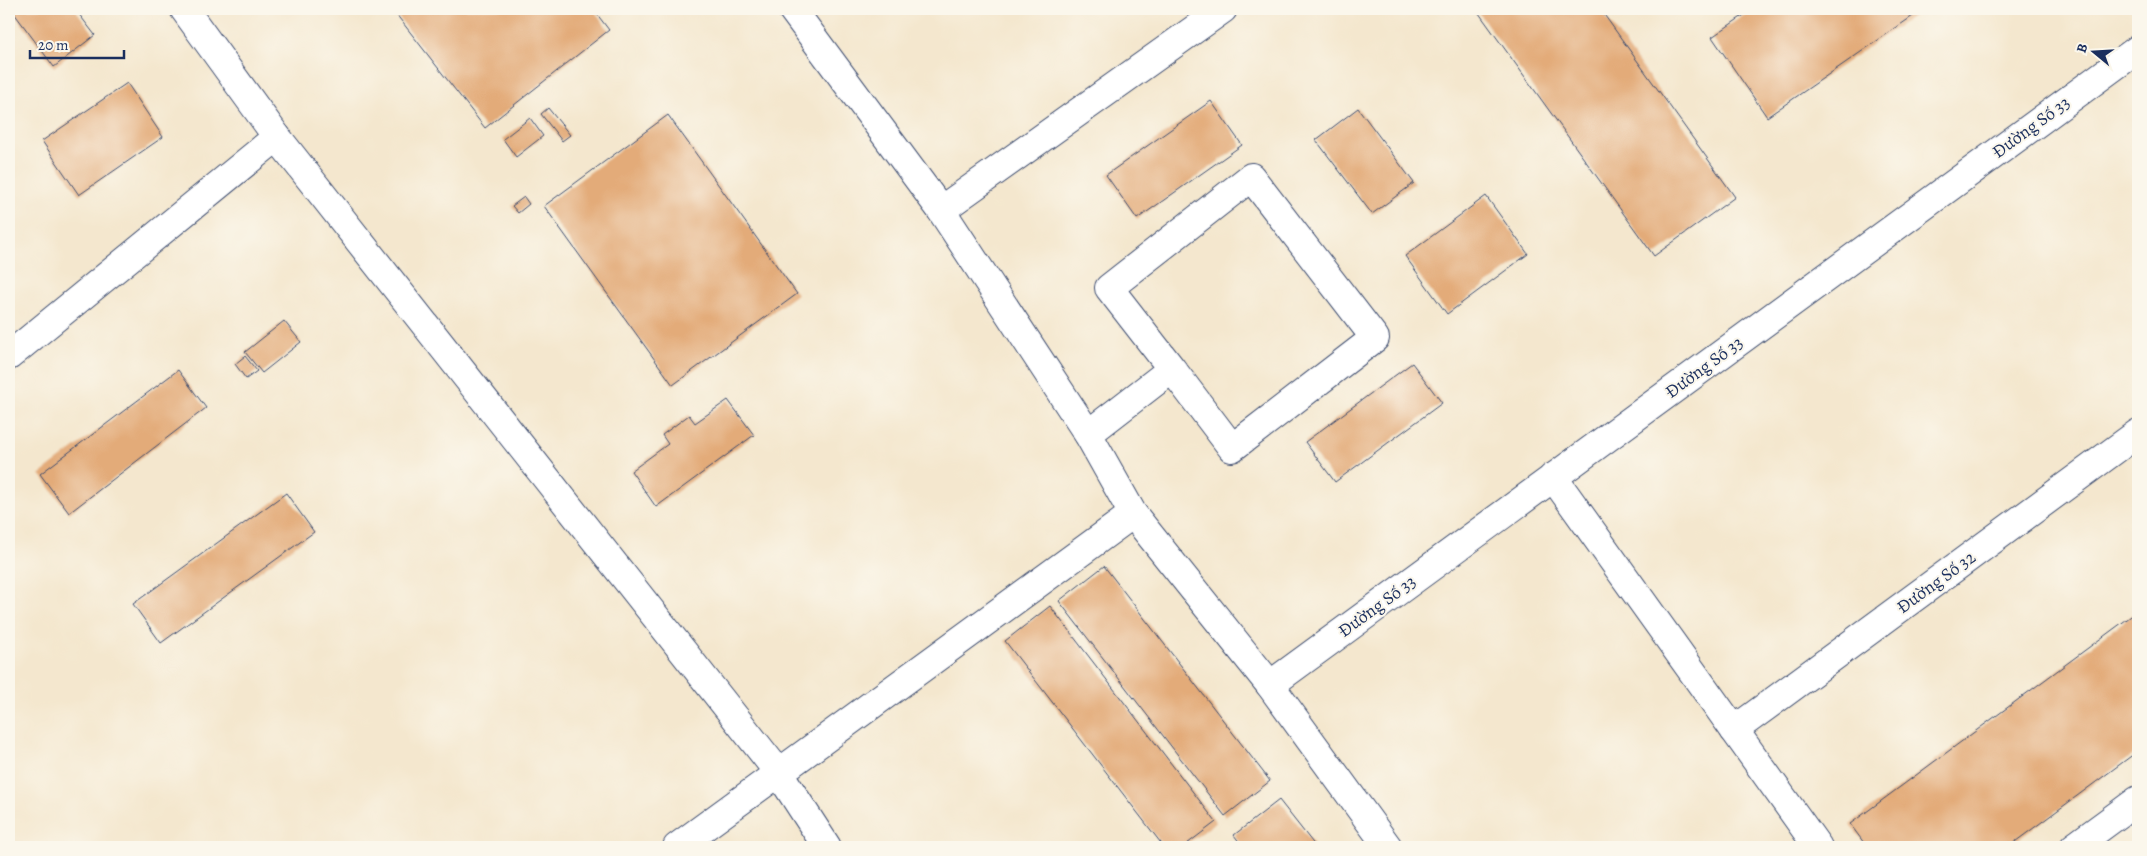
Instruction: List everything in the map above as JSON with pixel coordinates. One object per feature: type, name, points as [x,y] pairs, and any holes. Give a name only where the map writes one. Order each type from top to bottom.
[{"type":"street","points":[[184,9],[277,137],[779,773],[828,847]]},
{"type":"street","points":[[792,9],[940,210],[1088,434],[1133,514],[1270,684],[1388,847]]},
{"type":"street","points":[[940,210],[1223,9]]},
{"type":"street","name":"Đường Số 33","points":[[1270,684],[2138,49]]},
{"type":"street","points":[[9,356],[277,137]]},
{"type":"street","points":[[1251,177],[1375,338],[1232,448],[1172,369],[1109,288],[1251,177]]},
{"type":"street","points":[[1088,434],[1172,369]]},
{"type":"street","name":"Đường Số 32","points":[[1734,730],[2138,434]]},
{"type":"street","points":[[1553,477],[1818,847]]},
{"type":"street","points":[[678,847],[1133,514]]},
{"type":"street","points":[[2074,847],[2138,800]]},
{"type":"building","points":[[11,9],[75,9],[95,35],[54,67]]},
{"type":"building","points":[[392,9],[593,9],[609,30],[485,128]]},
{"type":"building","points":[[1476,9],[1600,9],[1735,197],[1654,256]]},
{"type":"building","points":[[1753,9],[1923,9],[1767,117],[1712,37]]},
{"type":"building","points":[[127,83],[163,137],[79,195],[42,141]]},
{"type":"building","points":[[1211,101],[1242,145],[1137,219],[1106,175]]},
{"type":"building","points":[[548,108],[570,135],[562,141],[541,114]]},
{"type":"building","points":[[1358,108],[1414,183],[1372,214],[1316,140]]},
{"type":"building","points":[[668,115],[797,294],[673,385],[544,206]]},
{"type":"building","points":[[530,118],[543,136],[516,157],[503,139]]},
{"type":"building","points":[[1486,196],[1528,254],[1447,314],[1405,256]]},
{"type":"building","points":[[524,197],[529,204],[518,213],[512,206]]},
{"type":"building","points":[[284,321],[301,342],[262,373],[245,352]]},
{"type":"building","points":[[245,356],[257,371],[246,379],[235,364]]},
{"type":"building","points":[[1412,363],[1442,403],[1335,482],[1305,442]]},
{"type":"building","points":[[178,370],[206,408],[69,513],[40,474]]},
{"type":"building","points":[[728,400],[754,435],[656,507],[631,471],[668,444],[662,435],[689,415],[695,423]]},
{"type":"building","points":[[286,493],[314,532],[161,643],[133,604]]},
{"type":"building","points":[[1104,566],[1270,781],[1225,816],[1059,601]]},
{"type":"building","points":[[1050,606],[1216,822],[1183,847],[1164,847],[1005,641]]},
{"type":"building","points":[[2138,611],[2138,751],[2008,847],[1867,847],[1850,824]]},
{"type":"building","points":[[1279,800],[1316,847],[1243,847],[1234,835]]}]
